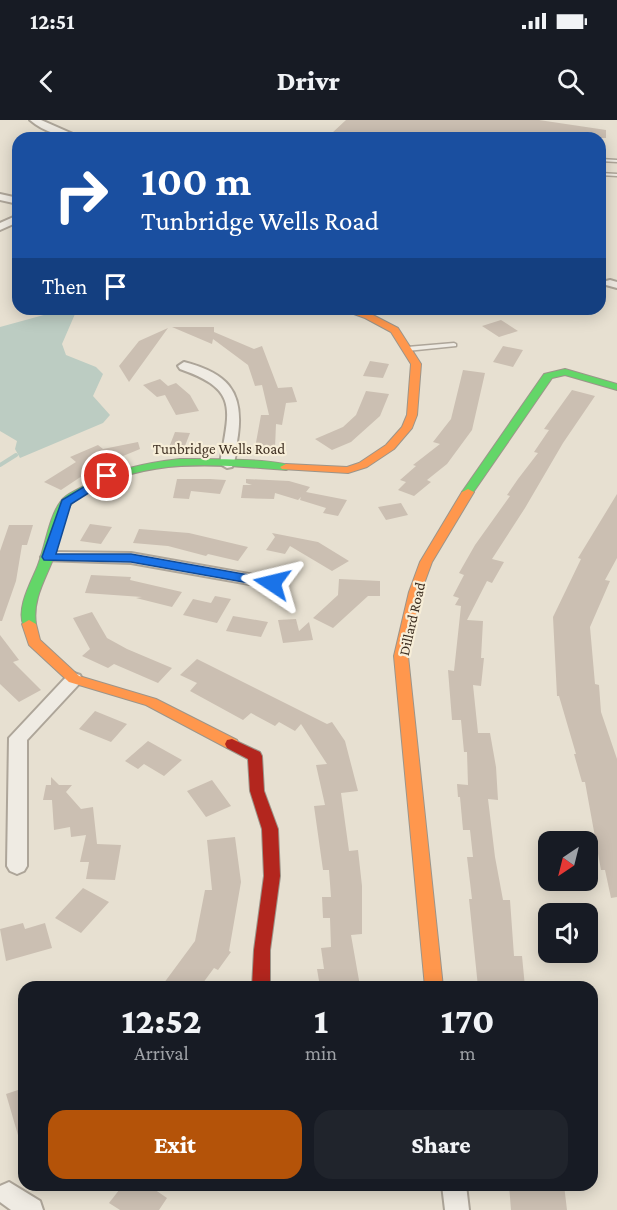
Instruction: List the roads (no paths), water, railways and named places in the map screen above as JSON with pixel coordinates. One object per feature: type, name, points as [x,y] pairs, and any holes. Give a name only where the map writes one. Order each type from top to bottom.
[{"type":"street","points":[[34,120],[60,132]]},
{"type":"street","name":"Tunbridge Wells Road","points":[[261,981],[262,950],[272,876],[270,829],[257,791],[255,756],[150,702],[74,679],[34,642],[28,620],[32,597],[66,502],[107,476],[147,464],[227,464],[348,470],[363,465],[390,447],[407,428],[412,415],[417,364],[395,330],[365,315]]},
{"type":"street","points":[[184,366],[220,380],[232,396],[234,408],[227,464]]},
{"type":"street","name":"Dillard Road","points":[[433,981],[401,656],[415,592],[426,562],[465,496],[548,376],[566,372],[617,387]]},
{"type":"street","points":[[48,557],[131,558],[272,583]]},
{"type":"street","points":[[17,866],[18,738],[74,679]]},
{"type":"street","points":[[455,1191],[457,1210]]},
{"type":"street","points":[[9,1194],[30,1210]]},
{"type":"lane","points":[[407,349],[454,345]]},
{"type":"waterway","points":[[0,465],[16,455]]}]
